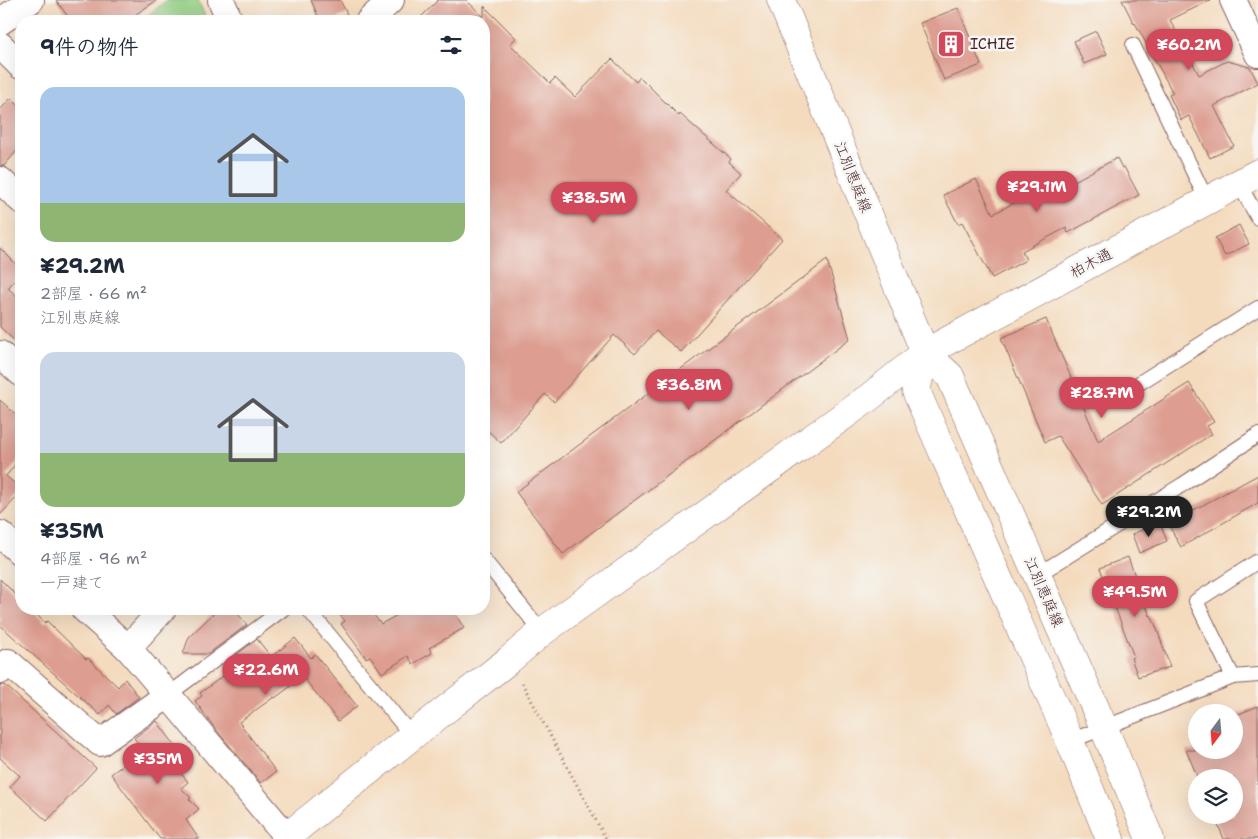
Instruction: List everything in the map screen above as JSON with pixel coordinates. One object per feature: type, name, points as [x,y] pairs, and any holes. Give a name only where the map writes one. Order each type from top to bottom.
[{"type":"main road","name":"江別恵庭線","points":[[781,0],[925,353],[950,376],[1104,728],[1150,839]]},
{"type":"main road","name":"柏木通","points":[[285,838],[542,632],[867,400],[925,353],[1249,179]]},
{"type":"main road","points":[[925,353],[916,391],[1070,742],[1110,839]]},
{"type":"street","points":[[0,22],[31,0]]},
{"type":"street","points":[[221,0],[227,15]]},
{"type":"street","points":[[1233,0],[1258,54]]},
{"type":"street","points":[[0,45],[15,60]]},
{"type":"street","points":[[0,180],[15,194]]},
{"type":"street","points":[[0,354],[15,368]]},
{"type":"street","points":[[0,534],[15,548]]},
{"type":"street","points":[[91,615],[128,648],[285,838]]},
{"type":"street","points":[[128,648],[158,615]]},
{"type":"street","points":[[0,671],[8,662],[100,743],[168,695]]},
{"type":"lane","points":[[1133,46],[1208,201]]},
{"type":"lane","points":[[1249,179],[1258,218]]},
{"type":"lane","points":[[1122,394],[1258,308]]},
{"type":"lane","points":[[1037,575],[1182,485],[1258,435]]},
{"type":"lane","points":[[1233,677],[1196,601],[1258,561]]},
{"type":"lane","points":[[490,567],[542,632]]},
{"type":"lane","points":[[168,695],[275,615]]},
{"type":"lane","points":[[313,615],[412,736]]},
{"type":"lane","points":[[1070,742],[1233,677],[1258,675]]},
{"type":"path","points":[[509,660],[606,839]]},
{"type":"green space","points":[[167,0],[198,0],[204,15],[148,15]]},
{"type":"building","points":[[56,0],[157,0],[135,15],[67,15]]},
{"type":"building","points":[[311,0],[340,0],[347,14],[345,15],[317,15]]},
{"type":"building","points":[[438,0],[466,0],[482,15],[423,15]]},
{"type":"building","points":[[1122,0],[1211,0],[1170,20],[1199,75],[1227,61],[1250,67],[1258,83],[1214,106],[1234,146],[1210,158],[1189,116],[1181,120],[1169,95],[1173,93]]},
{"type":"building","points":[[484,6],[516,38],[510,44],[550,83],[555,78],[575,97],[612,59],[636,82],[640,77],[679,116],[680,114],[731,159],[729,162],[741,173],[726,190],[782,239],[681,352],[656,331],[635,354],[614,335],[554,402],[545,394],[501,443],[490,433],[490,15],[484,15]]},
{"type":"building","name":"ICHIE","points":[[958,8],[981,65],[944,80],[920,23]]},
{"type":"building","points":[[1096,31],[1107,54],[1084,64],[1074,41]]},
{"type":"building","points":[[11,98],[15,102],[15,153],[4,166],[0,165],[0,110]]},
{"type":"building","points":[[1117,158],[1139,195],[1068,233],[1066,228],[1022,251],[1026,260],[992,278],[962,222],[958,224],[943,195],[976,179],[993,214],[1061,178],[1065,186]]},
{"type":"building","points":[[1239,225],[1249,244],[1225,256],[1215,238]]},
{"type":"building","points":[[0,248],[15,263],[15,280],[8,288],[15,294],[15,341],[0,327]]},
{"type":"building","points":[[827,260],[850,339],[563,554],[516,492]]},
{"type":"building","points":[[1046,319],[1098,441],[1189,383],[1214,422],[1207,426],[1212,434],[1102,505],[1058,436],[1045,442],[1001,338]]},
{"type":"building","points":[[0,400],[15,414],[15,465],[6,476],[15,484],[15,499],[0,515]]},
{"type":"building","points":[[1258,475],[1258,503],[1181,547],[1168,524]]},
{"type":"building","points":[[1160,523],[1167,541],[1139,553],[1132,534]]},
{"type":"building","points":[[1128,557],[1170,667],[1138,677],[1131,658],[1134,657],[1100,568]]},
{"type":"building","points":[[0,579],[15,594],[15,615],[37,615],[45,623],[47,621],[118,687],[125,679],[139,697],[116,714],[109,705],[100,715],[0,625]]},
{"type":"building","points":[[212,615],[239,615],[247,625],[208,654],[183,654],[189,637]]},
{"type":"building","points":[[340,615],[374,615],[381,624],[397,615],[456,615],[464,628],[429,648],[432,653],[413,664],[408,656],[382,673],[370,656],[366,658],[341,624],[345,621]]},
{"type":"building","points":[[295,638],[311,658],[315,654],[357,706],[338,721],[303,677],[239,722],[276,772],[261,783],[214,727],[195,701],[202,696],[200,693],[252,655],[236,655],[257,639],[271,657]]},
{"type":"building","points":[[5,685],[96,768],[47,821],[10,787],[20,776],[0,758],[0,686]]},
{"type":"building","points":[[1258,706],[1258,839],[1224,839],[1218,824],[1243,824],[1243,769],[1194,769],[1190,759],[1243,759],[1243,712]]},
{"type":"building","points":[[157,721],[185,759],[175,766],[188,782],[181,788],[199,809],[186,820],[199,839],[160,839],[111,774],[143,750],[134,738]]},
{"type":"place","name":"ICHIE","points":[[951,44]]}]
